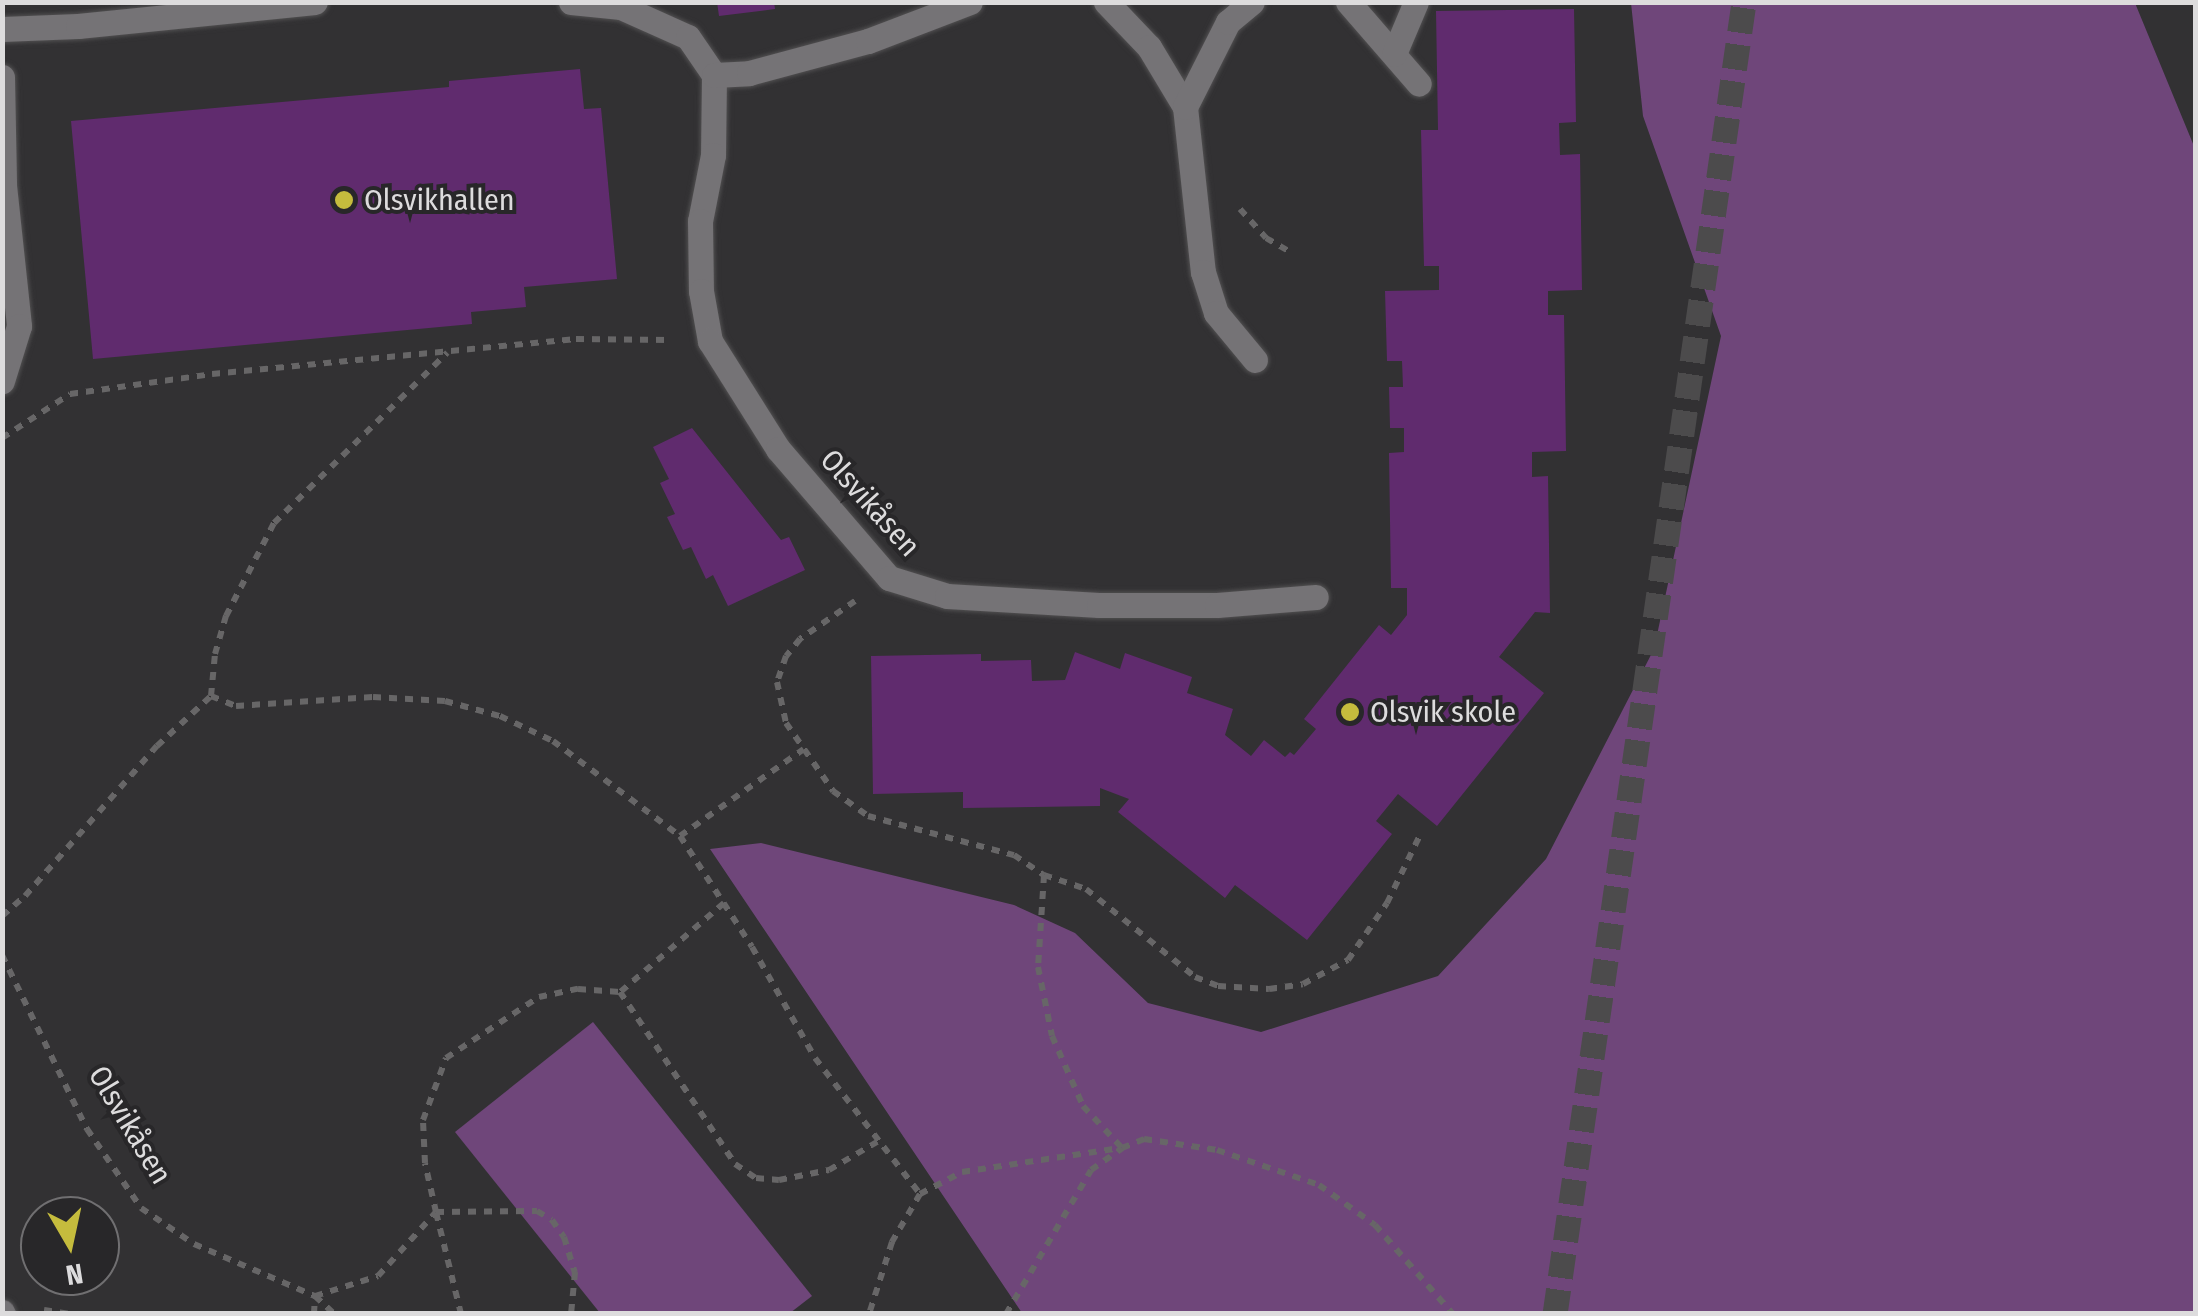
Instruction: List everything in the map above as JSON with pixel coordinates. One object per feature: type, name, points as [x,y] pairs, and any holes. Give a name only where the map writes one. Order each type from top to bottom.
[{"type":"lane","points":[[2,29],[78,26],[314,2]]},
{"type":"lane","points":[[571,2],[621,7],[688,36],[714,75],[748,73],[868,41],[970,2]]},
{"type":"lane","points":[[1106,2],[1149,47],[1185,107],[1203,272],[1216,313],[1255,360]]},
{"type":"lane","points":[[1185,107],[1228,22],[1252,2]]},
{"type":"lane","points":[[1348,2],[1419,84]]},
{"type":"lane","points":[[1394,54],[1416,2]]},
{"type":"lane","name":"Olsvikåsen","points":[[714,75],[713,156],[700,221],[701,292],[710,341],[778,449],[889,578],[948,596],[1099,606],[1217,606],[1316,597]]},
{"type":"lane","points":[[2,77],[4,185],[20,326],[2,382]]},
{"type":"path","points":[[2,438],[70,394],[212,374],[576,339],[710,341]]},
{"type":"path","points":[[2,916],[25,896],[157,746],[211,696],[215,654],[226,616],[274,523],[447,353]]},
{"type":"path","points":[[889,578],[800,639],[786,656],[777,682],[786,724],[833,791],[868,816],[1014,855],[1044,875],[1086,889],[1195,976],[1218,986],[1269,989],[1303,984],[1348,960],[1388,903],[1419,837]]},
{"type":"path","points":[[211,696],[236,706],[373,697],[444,700],[500,716],[566,750],[680,836],[724,903],[814,1058],[920,1194]]},
{"type":"path","points":[[680,836],[804,749]]},
{"type":"path","points":[[1044,875],[1038,967],[1052,1036],[1082,1106],[1122,1148]]},
{"type":"path","points":[[460,1314],[425,1163],[423,1120],[446,1058],[539,997],[578,989],[620,992],[724,903]]},
{"type":"path","name":"Olsvikåsen","points":[[2,954],[87,1129],[141,1208],[194,1244],[315,1296],[334,1314]]},
{"type":"path","points":[[620,992],[735,1164],[756,1178],[779,1180],[829,1170],[877,1141]]},
{"type":"path","points":[[1006,1314],[1091,1170],[1122,1148],[1144,1139],[1217,1150],[1319,1185],[1375,1225],[1453,1314]]},
{"type":"path","points":[[869,1314],[892,1242],[920,1194],[962,1172],[1122,1148]]},
{"type":"path","points":[[314,1314],[315,1296],[378,1276],[436,1212],[536,1211],[552,1220],[564,1237],[576,1272],[571,1314]]},
{"type":"path","points":[[28,1314],[70,1314]]},
{"type":"shaded area","points":[[1631,3],[2135,3],[2196,151],[2195,1313],[1022,1313],[710,849],[761,843],[1014,905],[1075,933],[1148,1003],[1261,1032],[1438,976],[1546,859],[1654,649],[1721,336],[1643,116]]},
{"type":"shaded area","points":[[593,1022],[812,1296],[790,1313],[600,1313],[455,1132]]},
{"type":"building","points":[[717,2],[774,2],[775,9],[719,16]]},
{"type":"building","points":[[1574,9],[1576,122],[1559,123],[1560,155],[1580,154],[1582,290],[1548,291],[1548,315],[1564,315],[1566,451],[1532,452],[1532,477],[1548,476],[1550,613],[1535,612],[1499,657],[1544,693],[1437,826],[1398,794],[1376,821],[1392,834],[1307,940],[1235,885],[1225,898],[1118,812],[1129,799],[1100,788],[1100,806],[963,808],[963,792],[873,794],[871,656],[981,654],[981,661],[1031,660],[1032,681],[1065,680],[1075,652],[1120,669],[1125,653],[1192,677],[1187,693],[1233,709],[1225,735],[1251,756],[1264,740],[1285,757],[1290,752],[1294,755],[1316,729],[1304,719],[1379,625],[1391,635],[1407,615],[1407,588],[1391,588],[1389,453],[1404,452],[1404,428],[1390,428],[1389,387],[1403,387],[1402,361],[1387,361],[1385,291],[1439,290],[1439,266],[1424,266],[1421,130],[1438,130],[1436,11]]},
{"type":"building","name":"Olsvikhallen","points":[[580,69],[584,109],[601,108],[617,279],[524,287],[526,307],[471,312],[472,324],[93,359],[71,121],[449,87],[449,81]]},
{"type":"building","points":[[692,428],[781,540],[789,537],[805,570],[728,606],[713,575],[706,579],[691,547],[683,550],[667,517],[675,514],[660,483],[669,479],[653,447]]},
{"type":"tunnel","points":[[1555,1314],[1744,2]]},
{"type":"place","name":"Olsvikhallen","points":[[344,200]]},
{"type":"place","name":"Olsvik skole","points":[[1350,712]]}]
